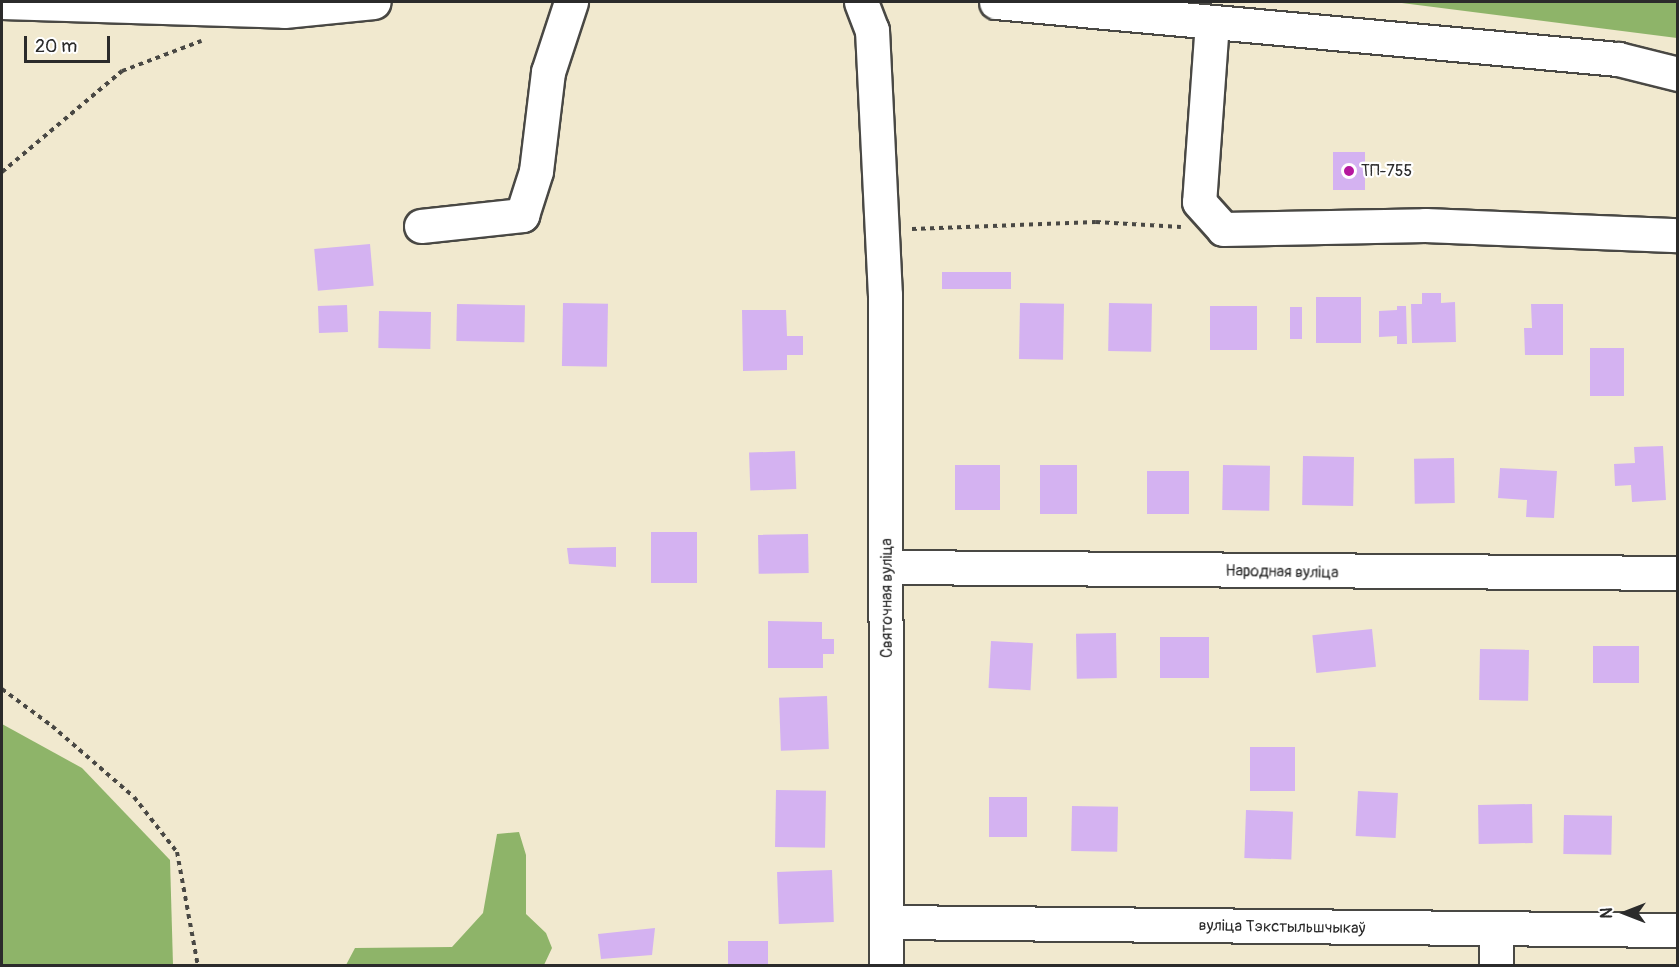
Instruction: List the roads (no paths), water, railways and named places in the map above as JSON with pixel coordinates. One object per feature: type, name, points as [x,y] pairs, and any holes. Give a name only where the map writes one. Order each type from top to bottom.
[{"type":"street","points":[[2,2],[284,11],[374,2]]},
{"type":"street","points":[[421,225],[522,215],[536,171],[548,72],[571,2]]},
{"type":"street","name":"Святочная вуліца","points":[[861,2],[873,30],[882,230],[887,567],[886,966]]},
{"type":"street","points":[[996,2],[1618,59],[1677,74]]},
{"type":"street","points":[[1212,22],[1199,202],[1223,230],[1425,225],[1677,235]]},
{"type":"street","name":"Народная вуліца","points":[[887,567],[1677,573]]},
{"type":"street","name":"вуліца Тэкстыльшчыкаў","points":[[886,922],[1495,930],[1677,930]]},
{"type":"street","points":[[1495,930],[1496,966]]},
{"type":"place","name":"ТП-755","points":[[1349,171]]}]
